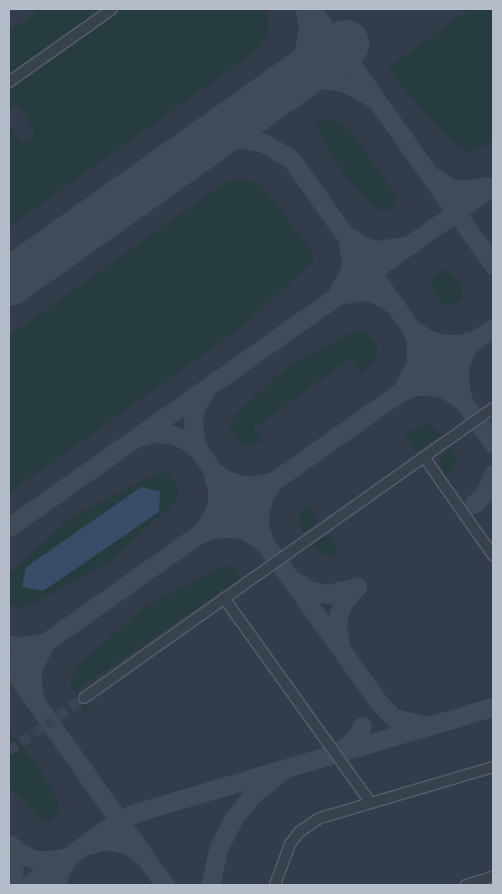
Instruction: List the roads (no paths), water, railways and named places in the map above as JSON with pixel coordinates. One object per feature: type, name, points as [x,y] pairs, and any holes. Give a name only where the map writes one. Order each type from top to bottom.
[{"type":"lane","points":[[9,82],[112,9]]},
{"type":"lane","points":[[84,698],[493,408]]},
{"type":"lane","points":[[424,457],[493,555]]},
{"type":"lane","points":[[224,598],[370,802]]},
{"type":"lane","points":[[275,885],[282,860],[299,832],[320,818],[493,767]]},
{"type":"lane","points":[[466,885],[493,877]]},
{"type":"water","points":[[141,487],[160,491],[159,512],[43,591],[22,587],[26,567]]},
{"type":"tunnel","points":[[9,751],[84,698]]}]
